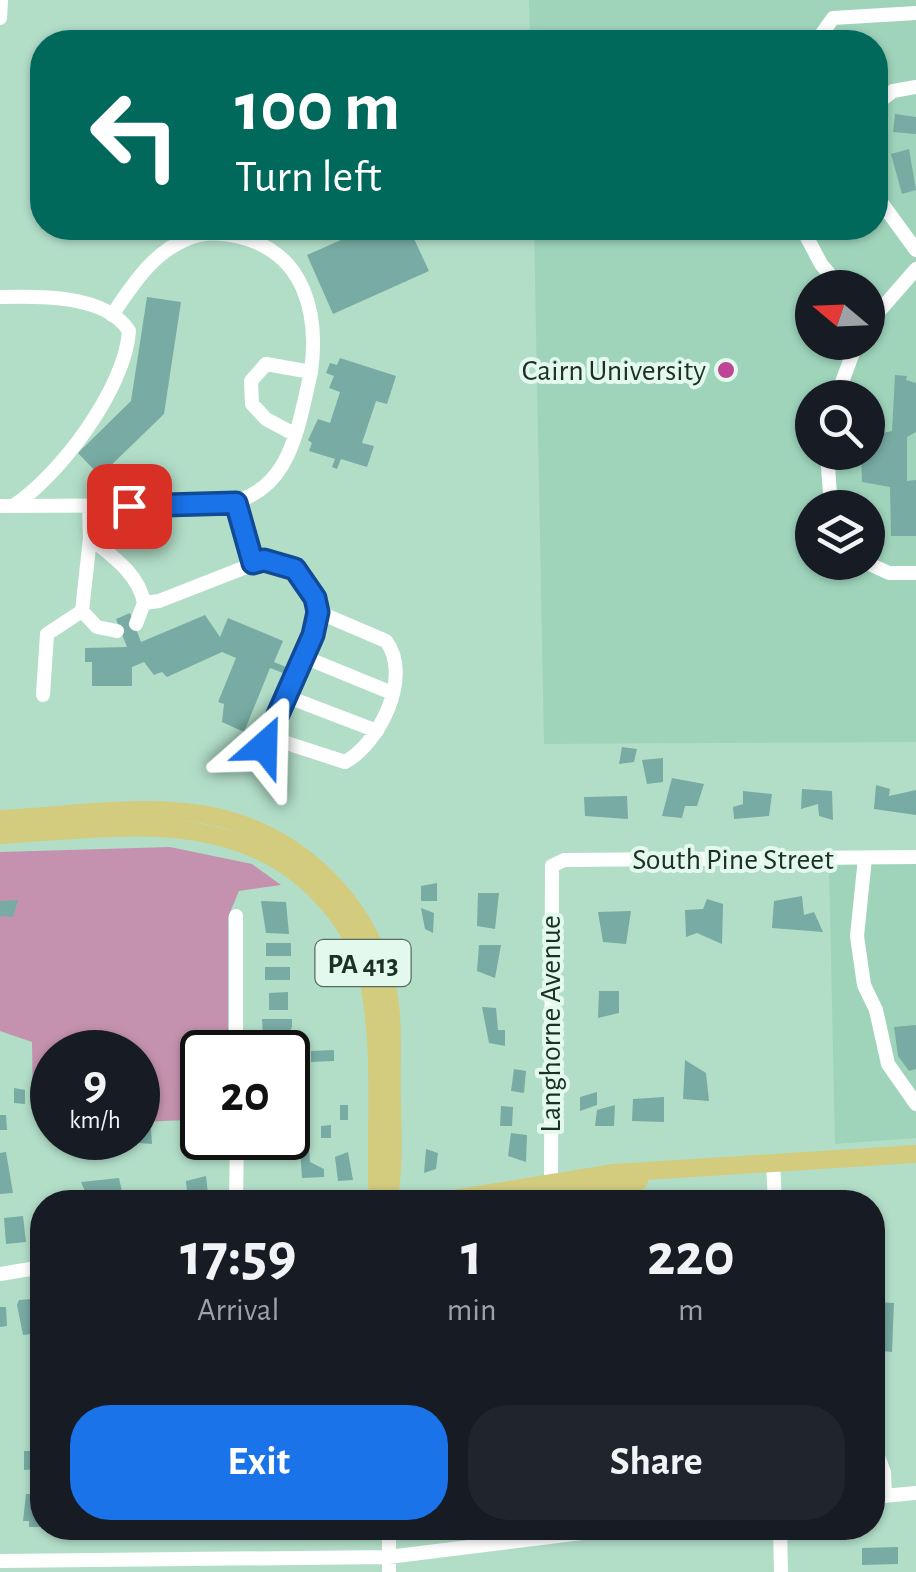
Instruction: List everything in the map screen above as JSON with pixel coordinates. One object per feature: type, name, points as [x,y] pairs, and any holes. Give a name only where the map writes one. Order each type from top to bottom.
[{"type":"main road","name":"PA 413","points":[[0,819],[145,812],[219,818],[286,846],[328,878],[369,935],[387,984],[392,1037],[386,1190]]},
{"type":"main road","name":"PA 413","points":[[0,835],[164,828],[210,832],[256,846],[312,886],[349,932],[370,992],[379,1190]]},
{"type":"main road","points":[[508,1190],[614,1173],[916,1154]]},
{"type":"main road","points":[[578,1190],[694,1169]]},
{"type":"street","points":[[0,18],[1,0]]},
{"type":"street","points":[[824,30],[833,18],[916,13]]},
{"type":"street","points":[[888,95],[916,87]]},
{"type":"street","points":[[888,212],[916,250]]},
{"type":"street","points":[[112,315],[147,268],[170,247],[188,240]]},
{"type":"street","points":[[6,506],[236,503],[270,486],[294,434],[311,372],[314,322],[300,280],[274,253],[248,240]]},
{"type":"street","points":[[810,240],[829,270]]},
{"type":"street","points":[[885,301],[916,269]]},
{"type":"street","points":[[0,297],[70,300],[112,315],[129,331],[115,377],[60,464],[6,506]]},
{"type":"street","points":[[294,434],[266,419],[252,404],[250,381],[266,364],[311,372]]},
{"type":"street","points":[[236,503],[253,563]]},
{"type":"street","points":[[89,506],[90,538],[82,611],[97,627],[118,631]]},
{"type":"street","points":[[90,538],[126,568],[142,590],[144,603],[136,624]]},
{"type":"street","points":[[144,603],[158,602],[264,560],[295,569],[315,598],[318,612],[304,657],[271,738],[254,752],[243,751]]},
{"type":"street","points":[[885,571],[916,573]]},
{"type":"street","points":[[43,695],[47,634],[82,611]]},
{"type":"street","points":[[271,738],[345,762],[364,750],[378,731],[392,693],[392,650],[386,642],[318,612]]},
{"type":"street","points":[[304,657],[392,693]]},
{"type":"street","points":[[288,696],[378,731]]},
{"type":"street","name":"South Pine Street","points":[[552,866],[564,860],[916,857]]},
{"type":"street","points":[[865,858],[858,936],[864,985],[876,1010],[888,1064],[916,1104]]},
{"type":"street","name":"Langhorne Avenue","points":[[551,1183],[552,866]]},
{"type":"street","points":[[236,916],[236,1030]]},
{"type":"street","points":[[236,1190],[237,1160]]},
{"type":"street","points":[[773,1164],[774,1190]]},
{"type":"street","points":[[0,1274],[30,1270]]},
{"type":"street","points":[[885,1496],[916,1493]]},
{"type":"street","points":[[0,1561],[389,1564],[544,1540]]},
{"type":"street","points":[[780,1540],[781,1572]]},
{"type":"shaded area","name":"Cairn University","points":[[529,0],[916,0],[916,742],[544,744],[534,240],[888,240],[888,30],[530,30]]},
{"type":"shaded area","points":[[170,847],[252,864],[281,885],[239,891],[228,917],[228,1030],[180,1030],[180,1120],[160,1121],[160,1030],[30,1030],[30,1041],[0,1031],[0,852]]},
{"type":"shaded area","points":[[916,861],[916,1138],[835,1144],[829,866]]},
{"type":"building","points":[[895,114],[916,117],[916,134],[893,132]]},
{"type":"building","points":[[909,149],[916,190],[902,194],[891,154]]},
{"type":"building","points":[[341,240],[415,240],[429,271],[333,314],[307,255]]},
{"type":"building","points":[[147,297],[181,302],[164,414],[100,476],[78,453],[131,401]]},
{"type":"building","points":[[340,358],[396,376],[387,404],[376,401],[362,443],[374,446],[367,467],[341,459],[337,469],[332,467],[335,459],[309,451],[312,443],[308,440],[318,419],[330,423],[340,392],[329,388],[334,376],[326,373],[330,363],[337,365]]},
{"type":"building","points":[[895,375],[907,376],[906,380],[916,383],[916,432],[907,437],[907,481],[916,480],[916,536],[891,536],[890,487],[862,482],[862,470],[885,470],[885,432],[892,431]]},
{"type":"building","points":[[130,613],[141,642],[205,615],[220,637],[228,618],[283,641],[274,662],[286,667],[283,673],[270,668],[244,732],[222,722],[224,704],[218,702],[236,658],[222,652],[167,677],[162,672],[154,675],[144,662],[132,667],[132,686],[92,686],[92,662],[85,662],[85,648],[127,647],[116,619]]},
{"type":"building","points":[[622,747],[637,749],[634,762],[619,764]]},
{"type":"building","points":[[663,758],[663,782],[647,784],[642,760]]},
{"type":"building","points":[[672,778],[704,784],[697,806],[685,806],[682,818],[662,816]]},
{"type":"building","points":[[876,785],[890,789],[889,796],[916,790],[916,815],[874,809]]},
{"type":"building","points":[[802,789],[832,791],[833,820],[819,816],[818,804],[801,809]]},
{"type":"building","points":[[743,791],[772,794],[769,816],[734,819],[733,807],[743,804]]},
{"type":"building","points":[[627,796],[628,819],[585,816],[584,797]]},
{"type":"building","points":[[437,883],[437,901],[421,901],[421,886]]},
{"type":"building","points":[[478,893],[499,893],[495,929],[477,926]]},
{"type":"building","points":[[802,896],[804,915],[814,912],[823,932],[772,928],[774,901]]},
{"type":"building","points":[[707,899],[723,904],[722,944],[697,933],[686,937],[685,910],[703,909]]},
{"type":"building","points":[[18,900],[13,917],[0,916],[0,901]]},
{"type":"building","points":[[261,901],[286,902],[289,934],[266,933]]},
{"type":"building","points":[[421,908],[434,913],[433,933],[425,929]]},
{"type":"building","points":[[631,911],[626,944],[603,942],[598,912]]},
{"type":"building","points":[[266,943],[291,943],[291,956],[266,956]]},
{"type":"building","points":[[479,945],[501,945],[495,978],[477,971]]},
{"type":"building","points":[[265,967],[290,967],[290,980],[265,980]]},
{"type":"building","points":[[599,991],[619,991],[619,1013],[598,1018]]},
{"type":"building","points":[[288,992],[288,1010],[269,1010],[269,993]]},
{"type":"building","points":[[482,1007],[496,1008],[498,1030],[505,1030],[505,1046],[489,1043]]},
{"type":"building","points":[[262,1019],[292,1019],[290,1030],[263,1030]]},
{"type":"building","points":[[916,1025],[916,1069],[909,1071],[898,1056],[894,1027]]},
{"type":"building","points":[[334,1050],[334,1061],[311,1062],[311,1051]]},
{"type":"building","points":[[685,1060],[706,1073],[709,1101],[683,1099]]},
{"type":"building","points":[[514,1069],[526,1071],[524,1093],[511,1091]]},
{"type":"building","points":[[14,1088],[25,1090],[25,1104],[14,1103]]},
{"type":"building","points":[[597,1092],[597,1105],[580,1111],[580,1097]]},
{"type":"building","points":[[664,1097],[664,1122],[632,1121],[633,1099]]},
{"type":"building","points":[[340,1105],[348,1105],[348,1120],[340,1120]]},
{"type":"building","points":[[615,1105],[614,1126],[595,1126],[597,1110]]},
{"type":"building","points":[[501,1106],[513,1107],[512,1126],[500,1126]]},
{"type":"building","points":[[0,1115],[6,1115],[7,1130],[0,1130]]},
{"type":"building","points":[[331,1125],[331,1138],[321,1138],[321,1126]]},
{"type":"building","points":[[511,1133],[527,1135],[526,1162],[508,1156]]},
{"type":"building","points":[[426,1149],[438,1153],[436,1169],[424,1173]]},
{"type":"building","points":[[6,1152],[13,1193],[0,1194],[0,1153]]},
{"type":"building","points":[[348,1152],[353,1180],[338,1181],[335,1157]]},
{"type":"building","points":[[301,1160],[310,1160],[324,1169],[324,1177],[302,1178]]},
{"type":"building","points":[[206,1176],[208,1190],[187,1190],[186,1181]]},
{"type":"building","points":[[119,1178],[122,1190],[84,1190],[81,1182]]},
{"type":"building","points":[[23,1216],[26,1242],[6,1244],[4,1218]]},
{"type":"building","points":[[30,1299],[30,1334],[23,1335],[19,1300]]},
{"type":"building","points":[[885,1303],[894,1303],[892,1352],[885,1351]]},
{"type":"building","points":[[0,1307],[6,1307],[7,1326],[0,1327]]},
{"type":"building","points":[[24,1451],[30,1451],[30,1470],[24,1470]]},
{"type":"building","points":[[26,1494],[30,1494],[30,1527],[29,1521],[23,1521]]},
{"type":"building","points":[[898,1547],[898,1564],[862,1565],[862,1548]]},
{"type":"place","name":"Cairn University","points":[[726,370]]},
{"type":"route","points":[[129,506],[236,503],[253,563],[264,560],[295,569],[315,598],[318,612],[313,635],[271,738],[264,746]]}]
